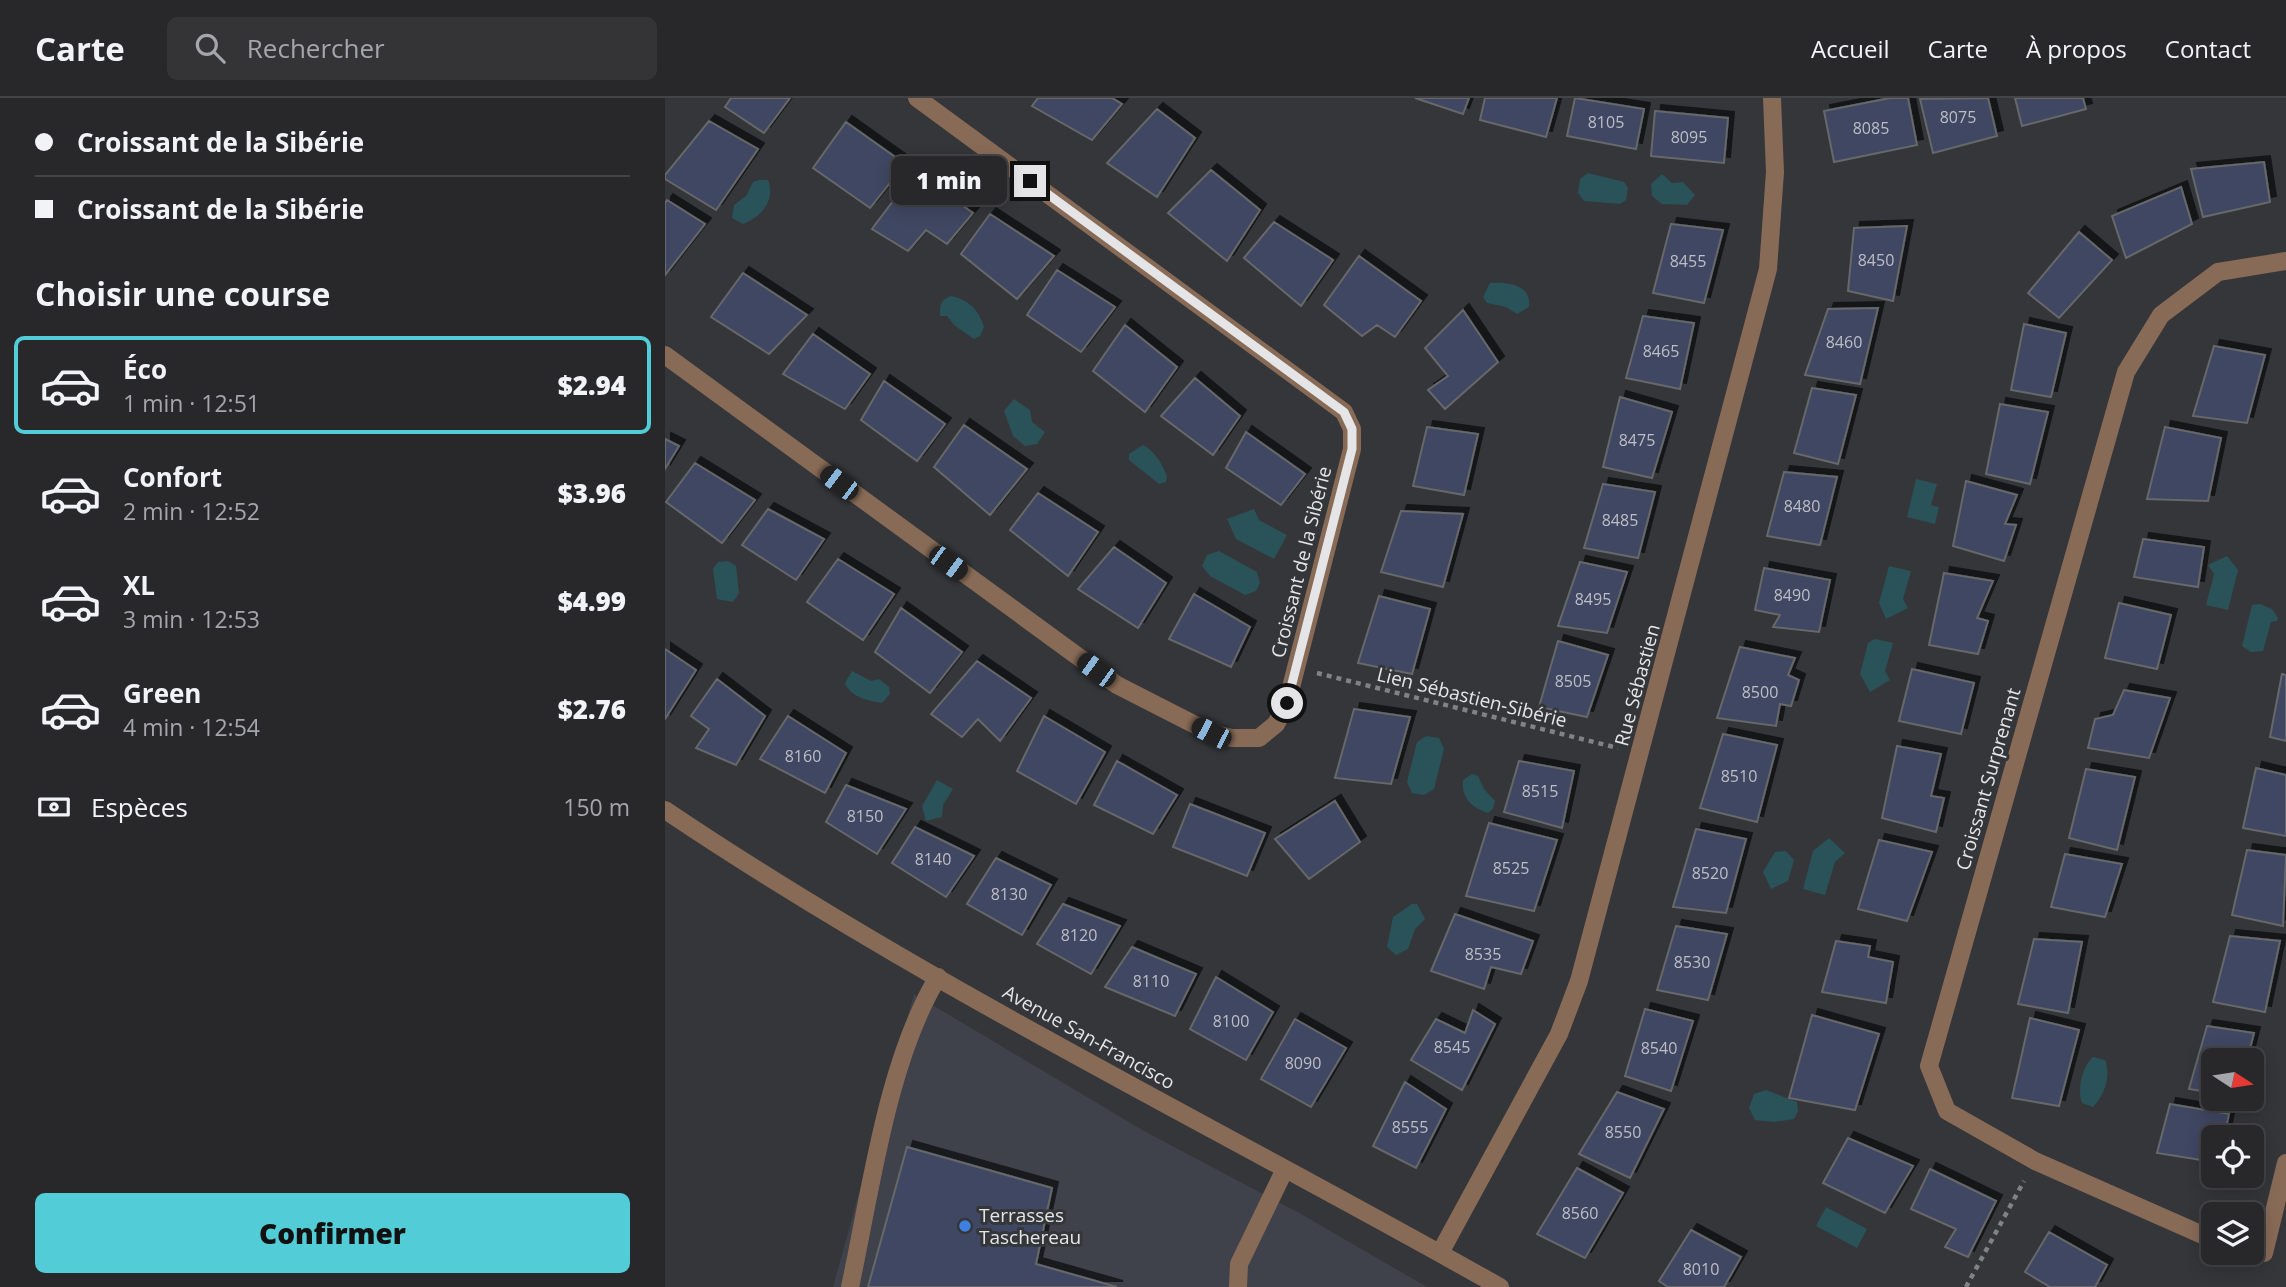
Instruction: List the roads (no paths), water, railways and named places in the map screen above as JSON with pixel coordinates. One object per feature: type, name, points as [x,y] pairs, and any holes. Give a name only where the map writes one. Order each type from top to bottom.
[{"type":"street","name":"Croissant de la Sibérie","points":[[665,355],[1117,685],[1211,733],[1232,738],[1259,738],[1276,724],[1287,703],[1352,449],[1352,429],[1344,412],[918,98]]},
{"type":"street","name":"Rue Sébastien","points":[[1440,1253],[1559,1034],[1579,981],[1768,269],[1775,172],[1772,98]]},
{"type":"street","name":"Croissant Surprenant","points":[[2201,1234],[2035,1161],[1947,1111],[1929,1066],[2126,372],[2161,315],[2218,272],[2286,261]]},
{"type":"street","name":"Avenue San-Francisco","points":[[665,810],[834,917],[938,977],[1500,1287]]},
{"type":"street","points":[[851,1287],[895,1080],[916,1017],[938,977]]},
{"type":"street","points":[[2264,1253],[2286,1163]]},
{"type":"street","points":[[1238,1287],[1240,1264],[1285,1169]]},
{"type":"water","points":[[1588,173],[1624,182],[1628,188],[1626,200],[1620,204],[1584,201],[1578,193],[1580,179]]},
{"type":"water","points":[[1662,174],[1672,183],[1683,182],[1695,195],[1687,205],[1662,204],[1652,196],[1651,184]]},
{"type":"water","points":[[768,180],[768,201],[761,213],[743,224],[732,218],[734,205],[746,196],[753,182]]},
{"type":"water","points":[[1490,283],[1511,284],[1522,289],[1527,293],[1529,307],[1517,314],[1506,307],[1487,303],[1483,297]]},
{"type":"water","points":[[951,296],[968,303],[979,315],[984,327],[980,336],[974,339],[954,325],[947,316],[940,316],[941,303]]},
{"type":"water","points":[[1014,399],[1030,410],[1032,422],[1045,432],[1037,444],[1025,446],[1013,436],[1004,411]]},
{"type":"water","points":[[1143,445],[1160,462],[1167,476],[1166,482],[1159,484],[1129,460],[1129,454]]},
{"type":"water","points":[[1916,479],[1937,484],[1931,505],[1939,507],[1935,524],[1907,517]]},
{"type":"water","points":[[1254,509],[1259,520],[1287,535],[1274,559],[1236,539],[1227,519]]},
{"type":"water","points":[[1219,551],[1257,572],[1260,583],[1256,591],[1245,595],[1210,576],[1202,566],[1207,555]]},
{"type":"water","points":[[2227,556],[2238,570],[2228,610],[2206,605],[2214,574],[2208,565]]},
{"type":"water","points":[[728,561],[736,566],[739,593],[733,602],[717,599],[713,569],[718,562]]},
{"type":"water","points":[[1889,566],[1911,571],[1903,599],[1908,608],[1886,619],[1879,603]]},
{"type":"water","points":[[2260,604],[2272,609],[2278,618],[2277,621],[2271,622],[2263,651],[2251,652],[2242,646],[2252,605]]},
{"type":"water","points":[[1875,639],[1893,643],[1885,671],[1890,680],[1870,692],[1860,674],[1868,643]]},
{"type":"water","points":[[852,671],[871,681],[879,679],[889,687],[890,694],[882,703],[855,695],[845,683]]},
{"type":"water","points":[[1426,736],[1439,738],[1444,749],[1434,789],[1424,795],[1412,793],[1407,782],[1417,742]]},
{"type":"water","points":[[1472,774],[1478,776],[1484,789],[1495,801],[1493,809],[1488,813],[1477,808],[1466,797],[1463,780]]},
{"type":"water","points":[[937,780],[953,789],[943,805],[942,817],[926,821],[922,806]]},
{"type":"water","points":[[1829,838],[1845,853],[1835,862],[1825,895],[1803,889],[1813,851]]},
{"type":"water","points":[[1786,851],[1794,860],[1788,881],[1771,889],[1763,872],[1775,852]]},
{"type":"water","points":[[1412,904],[1417,904],[1425,919],[1415,929],[1408,949],[1396,955],[1387,947],[1393,917]]},
{"type":"water","points":[[2093,1057],[2105,1060],[2107,1079],[2104,1091],[2093,1107],[2082,1103],[2080,1085],[2083,1072]]},
{"type":"water","points":[[1766,1090],[1797,1102],[1798,1111],[1794,1119],[1774,1122],[1755,1120],[1749,1108],[1754,1094]]},
{"type":"water","points":[[1826,1207],[1867,1229],[1857,1248],[1816,1226]]},
{"type":"place","name":"Terrasses Taschereau","points":[[965,1226]]}]
